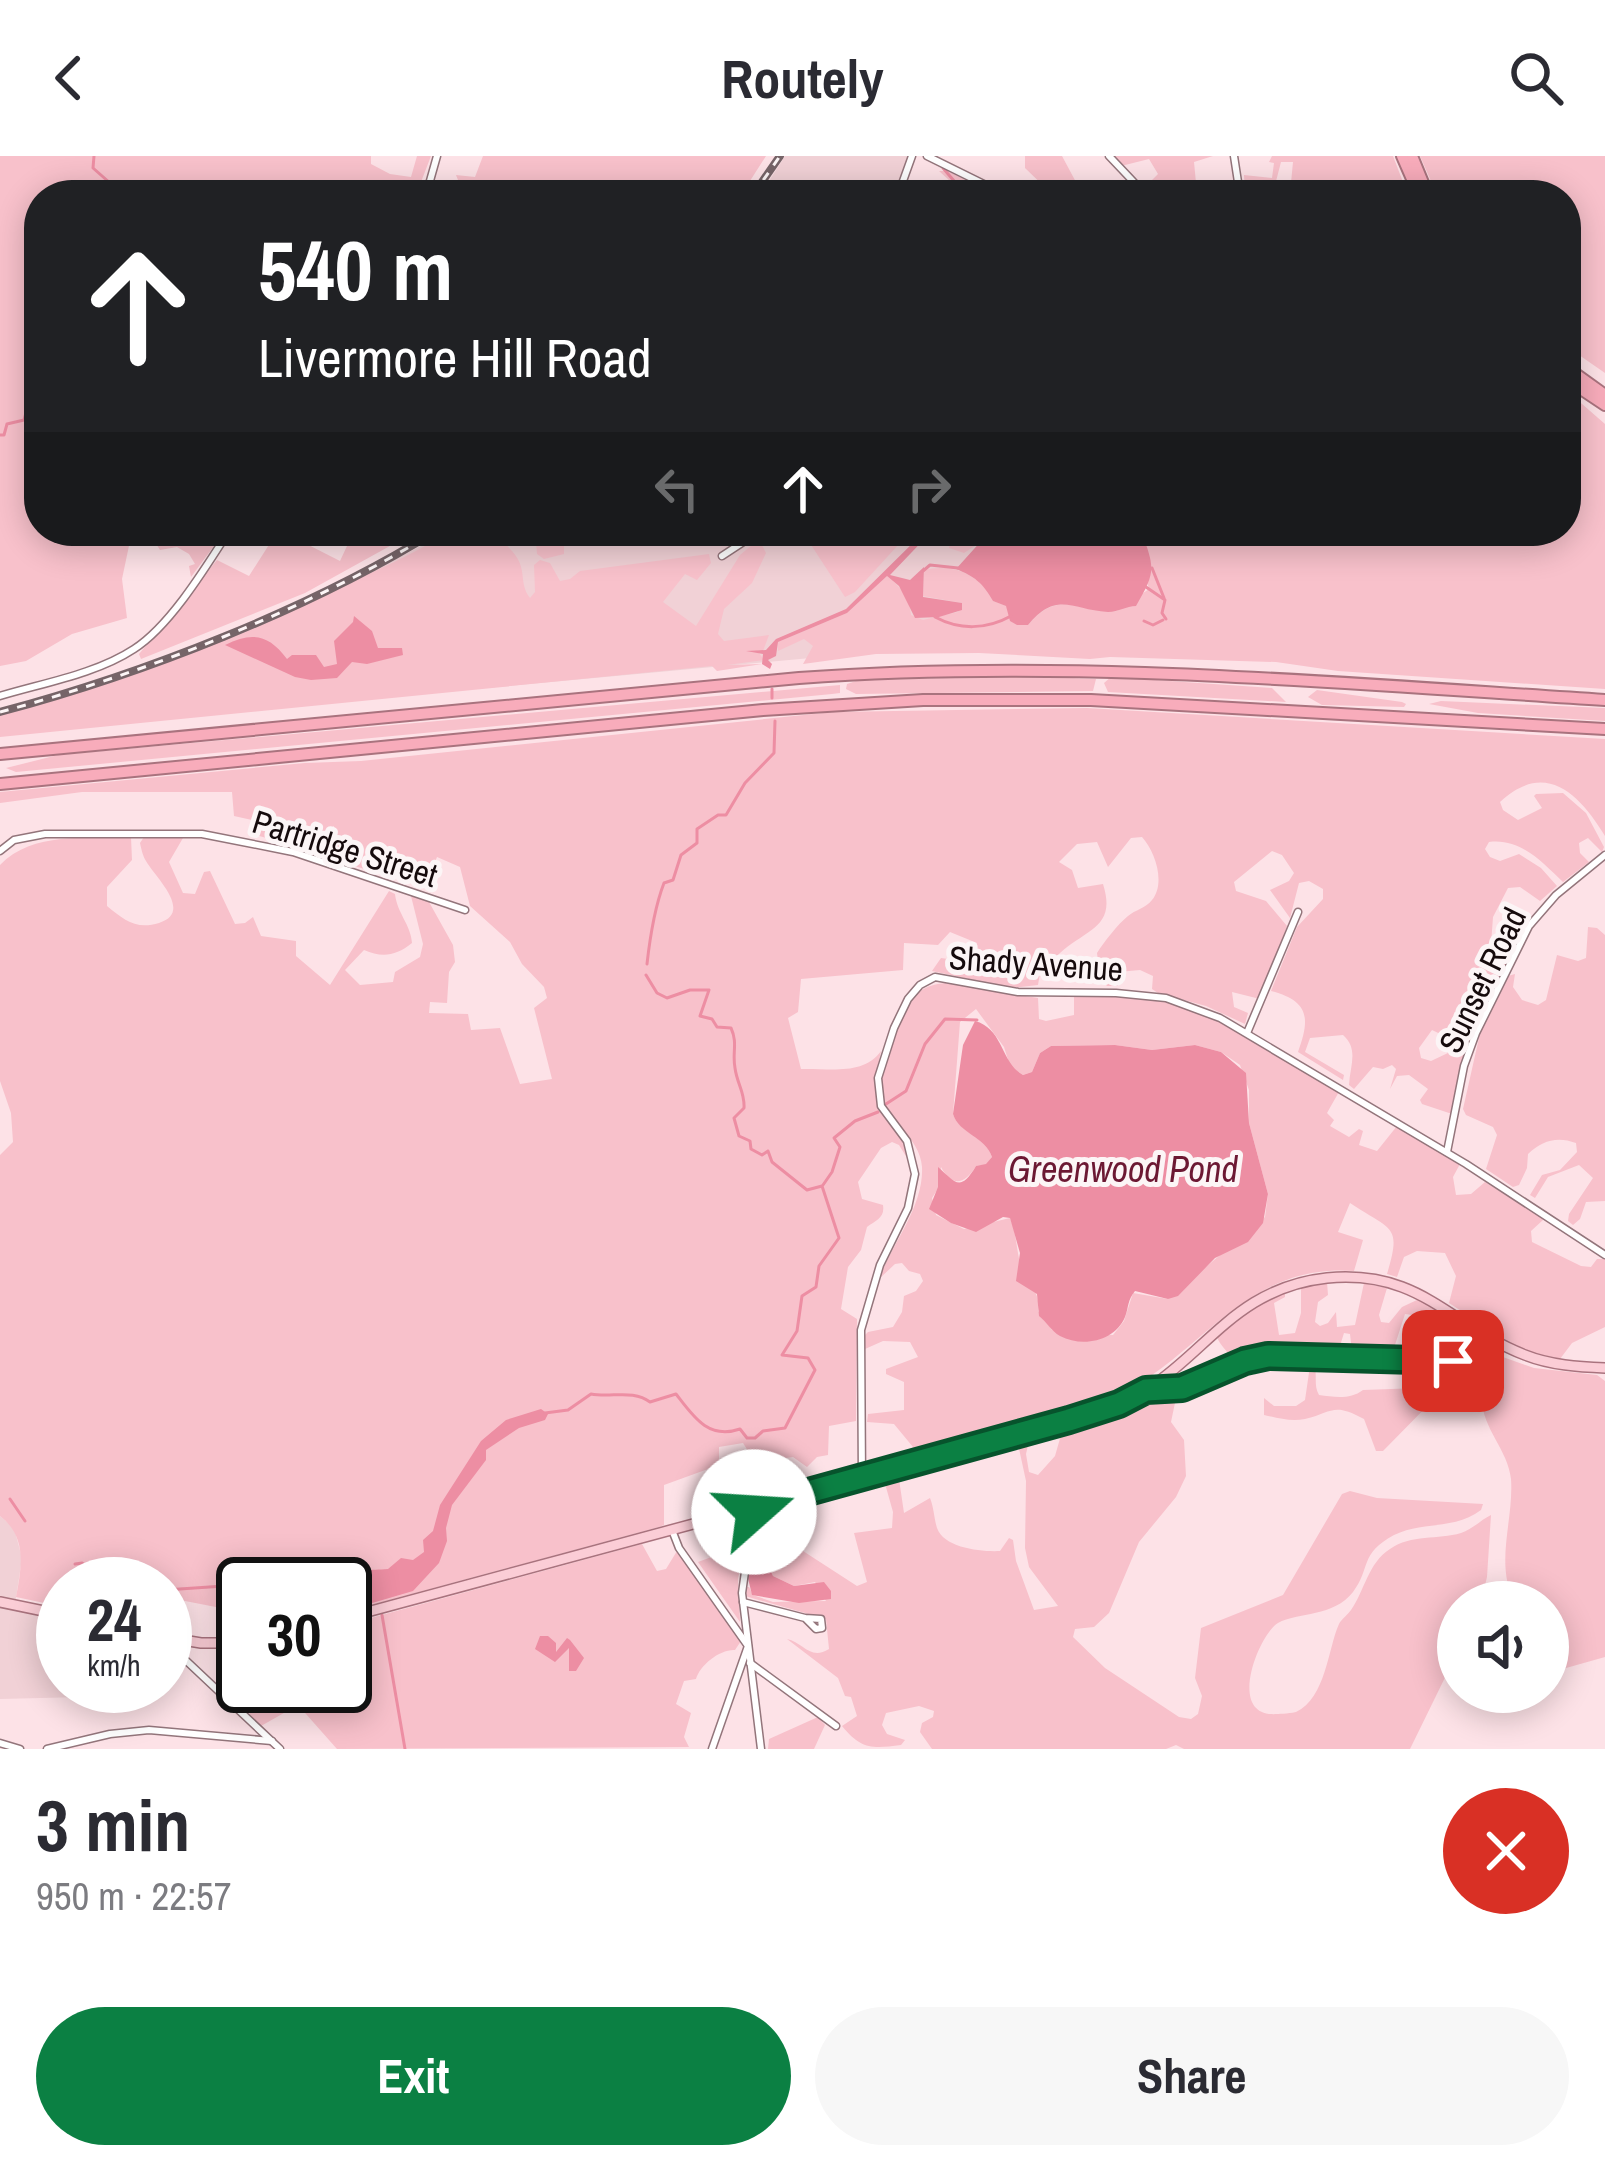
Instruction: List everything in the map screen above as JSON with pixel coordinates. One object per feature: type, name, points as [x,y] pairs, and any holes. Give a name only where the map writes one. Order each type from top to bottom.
[{"type":"highway","points":[[0,754],[799,678],[921,671],[1103,672],[1605,700]]},
{"type":"highway","points":[[0,784],[763,710],[923,700],[1091,700],[1605,729]]},
{"type":"main road","points":[[372,1611],[1094,1413],[1146,1390],[1245,1306],[1286,1287],[1328,1278],[1373,1280],[1424,1294],[1492,1340],[1543,1361],[1605,1368]]},
{"type":"main road","points":[[0,1602],[36,1609]]},
{"type":"street","points":[[927,156],[976,180]]},
{"type":"street","points":[[1109,156],[1131,180]]},
{"type":"street","points":[[0,696],[100,665],[140,645],[219,546]]},
{"type":"street","points":[[722,556],[737,546]]},
{"type":"street","name":"Partridge Street","points":[[0,851],[18,838],[63,832],[235,838],[293,852],[465,910]]},
{"type":"street","name":"Sunset Road","points":[[1447,1152],[1464,1066],[1529,926],[1556,895],[1605,855]]},
{"type":"street","points":[[1247,1033],[1298,913]]},
{"type":"street","name":"Shady Avenue","points":[[862,1480],[861,1330],[880,1265],[908,1208],[915,1174],[908,1142],[877,1094],[884,1057],[908,999],[935,977],[1018,992],[1166,998],[1196,1008],[1247,1033],[1447,1152],[1605,1255]]},
{"type":"street","points":[[1146,1390],[1182,1388],[1245,1361],[1279,1354],[1480,1361],[1492,1340]]},
{"type":"street","points":[[754,1507],[742,1602],[760,1749]]},
{"type":"street","points":[[671,1528],[679,1548],[748,1646]]},
{"type":"street","points":[[742,1602],[805,1618]]},
{"type":"street","points":[[712,1749],[748,1646]]},
{"type":"street","points":[[750,1663],[836,1726]]},
{"type":"street","points":[[192,1666],[280,1749]]},
{"type":"street","points":[[46,1749],[71,1747],[97,1737],[163,1730],[272,1741]]},
{"type":"street","points":[[97,1737],[100,1748]]},
{"type":"street","points":[[0,1743],[20,1749]]},
{"type":"shaded area","points":[[0,156],[371,156],[371,164],[390,174],[411,177],[417,156],[431,156],[422,180],[24,180],[24,546],[129,546],[122,579],[127,618],[72,634],[26,661],[0,666]]},
{"type":"shaded area","points":[[483,156],[766,156],[751,180],[458,180],[456,175],[475,177]]},
{"type":"shaded area","points":[[785,156],[916,157],[908,180],[770,180]]},
{"type":"shaded area","points":[[1025,156],[1062,156],[1075,180],[1037,180],[1025,168]]},
{"type":"shaded area","points":[[1114,156],[1213,156],[1194,162],[1196,180],[1152,180],[1158,174],[1149,159],[1121,166]]},
{"type":"shaded area","points":[[1272,156],[1393,156],[1402,180],[1291,180],[1293,162],[1281,162],[1276,180],[1244,180],[1244,175],[1272,178],[1274,163],[1269,162]]},
{"type":"shaded area","points":[[1420,156],[1605,156],[1605,373],[1581,356],[1581,180],[1430,180]]},
{"type":"shaded area","points":[[939,171],[965,180],[949,180]]},
{"type":"shaded area","points":[[1581,403],[1605,424],[1605,689],[1338,671],[1276,662],[979,653],[876,654],[803,664],[813,646],[804,639],[778,651],[778,642],[847,613],[887,576],[904,593],[911,615],[923,620],[958,612],[962,603],[923,596],[924,570],[935,568],[973,577],[993,601],[1028,625],[1050,607],[1060,605],[1117,611],[1149,589],[1137,546],[1581,546]]},
{"type":"shaded area","points":[[158,546],[214,546],[191,577],[189,566],[195,564],[189,554],[177,547],[160,550]]},
{"type":"shaded area","points":[[268,546],[310,546],[340,561],[347,546],[390,546],[305,593],[141,659],[139,654],[217,560],[249,576]]},
{"type":"shaded area","points":[[421,546],[1158,546],[1110,657],[919,648],[498,687],[39,713],[291,613]]},
{"type":"shaded area","points":[[507,546],[518,559],[530,598],[535,592],[534,565],[540,560],[550,563],[560,581],[580,571],[709,554],[711,563],[697,580],[685,574],[663,602],[696,626],[740,555],[751,546],[762,546],[766,553],[752,583],[724,609],[718,634],[724,641],[769,635],[763,651],[757,650],[764,660],[717,671],[712,666],[0,737],[0,714],[206,644],[421,549]]},
{"type":"shaded area","points":[[536,546],[564,546],[564,554],[544,559]]},
{"type":"shaded area","points":[[812,546],[897,546],[855,592],[845,597]]},
{"type":"shaded area","points":[[949,546],[975,546],[964,553]]},
{"type":"shaded area","points":[[1111,677],[1272,688],[1286,702],[1108,692],[1104,683]]},
{"type":"shaded area","points":[[1096,679],[1093,691],[856,694],[846,689],[859,680]]},
{"type":"shaded area","points":[[840,685],[840,693],[832,694],[16,772],[6,768],[58,755]]},
{"type":"shaded area","points":[[1317,690],[1406,704],[1322,705],[1308,697]]},
{"type":"shaded area","points":[[1429,704],[1605,708],[1605,721],[1478,713]]},
{"type":"shaded area","points":[[1087,708],[1605,739],[1605,836],[1585,807],[1560,787],[1532,783],[1500,802],[1518,820],[1542,808],[1536,794],[1563,793],[1586,813],[1604,847],[1602,852],[1588,838],[1579,843],[1580,853],[1589,862],[1563,882],[1521,848],[1489,842],[1485,849],[1500,861],[1519,854],[1557,886],[1540,901],[1520,887],[1508,888],[1493,917],[1490,958],[1495,962],[1507,959],[1507,963],[1474,1026],[1455,1041],[1432,1030],[1419,1048],[1421,1058],[1431,1061],[1467,1044],[1452,1114],[1422,1104],[1428,1089],[1409,1075],[1397,1076],[1390,1089],[1396,1069],[1392,1065],[1373,1067],[1354,1089],[1349,1085],[1352,1052],[1343,1035],[1310,1038],[1305,1052],[1344,1075],[1343,1080],[1298,1052],[1304,1013],[1293,1000],[1271,991],[1297,927],[1323,899],[1323,889],[1309,881],[1299,883],[1290,918],[1270,890],[1289,881],[1294,873],[1282,855],[1272,851],[1234,882],[1236,891],[1266,901],[1287,926],[1260,999],[1232,992],[1234,1007],[1248,1013],[1245,1024],[1206,1006],[1158,993],[1152,989],[1153,976],[1140,970],[1118,972],[1118,986],[1107,986],[1100,978],[1097,953],[1124,919],[1152,900],[1158,885],[1157,867],[1142,837],[1131,838],[1108,867],[1097,842],[1077,844],[1059,862],[1072,870],[1078,888],[1103,884],[1106,910],[1097,926],[1040,973],[1038,985],[1011,988],[932,971],[941,958],[969,962],[977,943],[950,932],[938,945],[904,943],[903,970],[801,979],[798,1012],[788,1018],[801,1069],[855,1067],[881,1051],[877,1097],[910,1153],[909,1161],[899,1145],[892,1142],[881,1148],[858,1182],[862,1199],[883,1205],[883,1213],[867,1227],[861,1250],[848,1267],[841,1309],[857,1319],[856,1421],[829,1426],[828,1455],[817,1457],[807,1467],[793,1457],[755,1462],[743,1443],[719,1447],[719,1465],[664,1485],[664,1525],[372,1605],[372,1557],[216,1557],[216,1607],[192,1602],[192,1557],[36,1557],[36,1601],[16,1597],[19,1543],[0,1516],[0,1155],[13,1142],[11,1113],[0,1081],[0,865],[13,854],[44,842],[131,837],[132,860],[107,887],[107,906],[131,922],[151,925],[169,918],[173,903],[140,843],[144,837],[183,838],[169,862],[183,893],[195,894],[204,872],[210,871],[235,924],[253,917],[261,936],[296,941],[296,956],[330,985],[389,891],[395,894],[412,943],[389,954],[364,950],[345,970],[360,985],[393,982],[395,972],[420,957],[423,944],[411,896],[429,902],[453,945],[455,962],[449,972],[447,1003],[430,1002],[429,1013],[468,1014],[471,1030],[500,1028],[520,1084],[552,1079],[534,1008],[547,998],[544,987],[522,964],[510,942],[470,906],[460,867],[437,857],[425,887],[331,859],[334,826],[295,846],[252,834],[252,820],[234,816],[232,792],[82,792],[0,803],[0,792],[361,761],[833,712]]},
{"type":"shaded area","points":[[1588,927],[1605,935],[1605,1201],[1586,1202],[1573,1225],[1569,1214],[1593,1178],[1579,1165],[1548,1177],[1535,1198],[1530,1195],[1542,1175],[1560,1170],[1577,1152],[1576,1143],[1557,1140],[1533,1149],[1519,1185],[1513,1187],[1486,1169],[1497,1135],[1493,1127],[1466,1115],[1463,1109],[1481,1029],[1508,976],[1515,974],[1513,987],[1522,1000],[1538,1005],[1546,1000],[1557,955],[1578,961],[1586,958]]},
{"type":"shaded area","points":[[945,983],[1038,998],[1039,1019],[1046,1021],[1074,1015],[1074,997],[1144,996],[1179,1005],[1247,1035],[1340,1090],[1327,1113],[1334,1120],[1330,1126],[1349,1137],[1363,1131],[1359,1145],[1377,1151],[1397,1126],[1460,1164],[1453,1177],[1456,1195],[1471,1194],[1485,1182],[1541,1216],[1543,1220],[1531,1231],[1532,1242],[1581,1266],[1591,1267],[1597,1259],[1605,1259],[1605,1327],[1572,1343],[1560,1359],[1521,1350],[1449,1303],[1456,1276],[1445,1253],[1417,1251],[1404,1257],[1397,1277],[1387,1274],[1393,1246],[1390,1230],[1350,1203],[1338,1232],[1363,1240],[1354,1271],[1315,1272],[1250,1298],[1168,1363],[1106,1401],[868,1472],[864,1466],[868,1461],[898,1456],[913,1447],[894,1424],[867,1422],[868,1414],[904,1410],[904,1382],[886,1374],[886,1369],[918,1357],[910,1342],[883,1341],[865,1349],[864,1336],[893,1327],[904,1296],[923,1281],[902,1263],[879,1279],[913,1210],[922,1167],[916,1147],[885,1105],[882,1071],[891,1040],[912,1000],[925,988]],"holes":[[[976,1009],[1004,1047],[1010,1066],[1023,1075],[1032,1072],[1040,1053],[1051,1046],[1152,1050],[1195,1045],[1221,1052],[1240,1065],[1249,1090],[1249,1123],[1268,1194],[1265,1217],[1168,1299],[1133,1293],[1124,1321],[1113,1335],[1052,1330],[1038,1311],[1036,1292],[1021,1266],[1010,1218],[964,1229],[936,1215],[932,1198],[939,1187],[941,1167],[959,1181],[992,1157],[953,1114],[960,1022]]]},
{"type":"shaded area","points":[[1327,1282],[1328,1295],[1318,1302],[1315,1322],[1320,1326],[1336,1312],[1337,1327],[1355,1325],[1364,1283],[1387,1288],[1381,1322],[1389,1323],[1402,1307],[1417,1300],[1450,1317],[1463,1333],[1457,1337],[1442,1331],[1420,1350],[1409,1350],[1406,1344],[1417,1323],[1405,1314],[1393,1351],[1352,1351],[1350,1334],[1344,1333],[1338,1352],[1269,1350],[1231,1359],[1218,1340],[1234,1317],[1285,1292],[1274,1303],[1279,1335],[1295,1333],[1301,1288]]},
{"type":"shaded area","points":[[1500,1356],[1534,1368],[1597,1375],[1605,1381],[1605,1657],[1569,1667],[1569,1581],[1508,1581],[1511,1479],[1482,1399]]},
{"type":"shaded area","points":[[1311,1359],[1319,1395],[1336,1397],[1363,1390],[1419,1388],[1443,1370],[1467,1363],[1472,1368],[1383,1451],[1376,1451],[1364,1419],[1346,1411],[1300,1420],[1264,1415],[1264,1398],[1274,1406],[1296,1406],[1305,1400]]},
{"type":"shaded area","points":[[1163,1397],[1176,1398],[1171,1422],[1184,1440],[1186,1476],[1176,1497],[1139,1542],[1109,1613],[1094,1627],[1075,1629],[1073,1637],[1105,1668],[1179,1717],[1191,1719],[1198,1714],[1202,1696],[1195,1678],[1201,1628],[1283,1595],[1342,1494],[1483,1504],[1481,1510],[1461,1520],[1405,1531],[1383,1542],[1370,1555],[1345,1600],[1270,1630],[1251,1674],[1249,1690],[1261,1712],[1296,1712],[1314,1696],[1339,1624],[1383,1555],[1407,1541],[1461,1533],[1491,1515],[1486,1581],[1437,1581],[1437,1694],[1410,1749],[1184,1749],[1176,1745],[1166,1749],[932,1749],[920,1732],[934,1711],[919,1706],[886,1713],[882,1725],[887,1734],[905,1740],[901,1745],[867,1746],[855,1739],[842,1726],[857,1716],[851,1697],[845,1696],[838,1678],[787,1639],[812,1652],[829,1649],[826,1619],[745,1596],[745,1587],[773,1602],[826,1601],[815,1582],[794,1586],[773,1576],[764,1556],[753,1556],[761,1545],[786,1540],[857,1586],[867,1582],[854,1533],[892,1528],[893,1512],[884,1480],[899,1479],[904,1513],[930,1498],[937,1528],[947,1540],[1000,1551],[1009,1538],[1013,1540],[1034,1610],[1058,1606],[1029,1567],[1026,1481],[1018,1444],[1029,1441],[1029,1472],[1038,1475],[1055,1456],[1063,1428]]},
{"type":"shaded area","points":[[0,1516],[14,1528],[22,1558],[15,1605],[36,1609],[36,1698],[0,1699]]},
{"type":"shaded area","points":[[736,1543],[744,1547],[738,1579],[740,1622],[698,1562],[717,1555],[716,1548]]},
{"type":"shaded area","points":[[642,1544],[657,1571],[666,1569],[677,1551],[741,1641],[735,1650],[711,1659],[696,1679],[684,1681],[676,1704],[691,1713],[684,1737],[689,1747],[337,1749],[305,1713],[372,1713],[372,1618]]},
{"type":"shaded area","points":[[250,1713],[284,1713],[261,1726]]},
{"type":"shaded area","points":[[818,1717],[825,1725],[814,1749],[768,1749],[769,1739]]},
{"type":"water","points":[[910,546],[918,546],[890,575],[910,580],[924,567],[923,597],[962,603],[962,610],[915,618],[899,586],[887,576],[847,613],[778,642],[776,656],[768,660],[770,669],[762,664],[763,654],[746,651],[766,650],[776,639],[846,609]]},
{"type":"water","points":[[977,546],[1146,546],[1151,570],[1136,606],[1108,612],[1057,605],[1028,625],[1017,625],[1010,621],[1006,606],[993,601],[978,581],[956,569]]},
{"type":"water","points":[[354,616],[372,631],[378,648],[402,648],[403,655],[367,664],[352,662],[337,678],[311,680],[225,645],[260,638],[287,659],[316,655],[324,667],[337,664],[334,641]]},
{"type":"water","name":"Greenwood Pond","points":[[975,1021],[992,1031],[1023,1075],[1032,1072],[1040,1053],[1051,1046],[1152,1050],[1195,1045],[1221,1052],[1246,1073],[1249,1123],[1268,1194],[1263,1223],[1248,1242],[1215,1258],[1178,1296],[1168,1299],[1135,1291],[1120,1325],[1106,1337],[1078,1341],[1057,1334],[1039,1316],[1037,1294],[1016,1281],[1020,1253],[1010,1218],[976,1232],[929,1209],[938,1187],[938,1167],[961,1182],[992,1157],[953,1114],[963,1045]]},
{"type":"water","points":[[541,1409],[548,1414],[545,1420],[519,1428],[486,1450],[486,1460],[452,1505],[439,1563],[413,1591],[372,1603],[372,1570],[388,1569],[401,1558],[413,1560],[424,1552],[423,1540],[433,1531],[440,1505],[481,1441],[506,1420]]},
{"type":"water","points":[[753,1556],[764,1556],[773,1576],[794,1586],[824,1582],[831,1599],[799,1603],[752,1595],[748,1578]]},
{"type":"water","points":[[540,1636],[556,1643],[556,1652],[570,1640],[584,1658],[576,1671],[569,1671],[569,1648],[555,1662],[535,1649]]},
{"type":"waterway","points":[[94,156],[93,168],[107,180]]},
{"type":"waterway","points":[[943,168],[953,180]]},
{"type":"waterway","points":[[0,435],[7,424],[24,420]]},
{"type":"waterway","points":[[923,571],[930,565],[958,568]]},
{"type":"waterway","points":[[1152,568],[1164,598]]},
{"type":"waterway","points":[[1146,587],[1165,600],[1162,613],[1166,619]]},
{"type":"waterway","points":[[935,617],[973,627],[1011,616]]},
{"type":"waterway","points":[[1144,621],[1153,625],[1163,620]]},
{"type":"waterway","points":[[772,689],[772,698]]},
{"type":"waterway","points":[[647,964],[664,883],[673,880],[681,855],[697,843],[697,829],[726,815],[745,783],[774,753],[775,721]]},
{"type":"waterway","points":[[545,1413],[568,1410],[591,1394],[629,1395],[650,1402],[676,1394],[710,1429],[740,1429],[747,1438],[755,1438],[763,1431],[785,1428],[815,1370],[808,1358],[782,1355],[797,1331],[802,1296],[816,1287],[819,1266],[839,1238],[822,1186],[807,1190],[772,1162],[768,1151],[762,1155],[739,1136],[734,1118],[744,1102],[735,1068],[734,1038],[731,1028],[717,1027],[712,1019],[700,1016],[709,990],[667,998],[657,993],[646,975]]},
{"type":"waterway","points":[[886,1104],[906,1091],[925,1044],[945,1019],[977,1020]]},
{"type":"waterway","points":[[823,1185],[840,1147],[834,1138],[855,1121],[878,1112]]},
{"type":"waterway","points":[[10,1499],[25,1521]]},
{"type":"waterway","points":[[192,1588],[216,1587]]},
{"type":"waterway","points":[[382,1615],[405,1749]]},
{"type":"railway","points":[[763,180],[780,156]]},
{"type":"railway","points":[[0,712],[111,679],[224,637],[335,587],[411,546]]},
{"type":"route","points":[[754,1512],[754,1507],[1069,1420],[1146,1390],[1182,1388],[1260,1357],[1292,1354],[1453,1361]]}]
